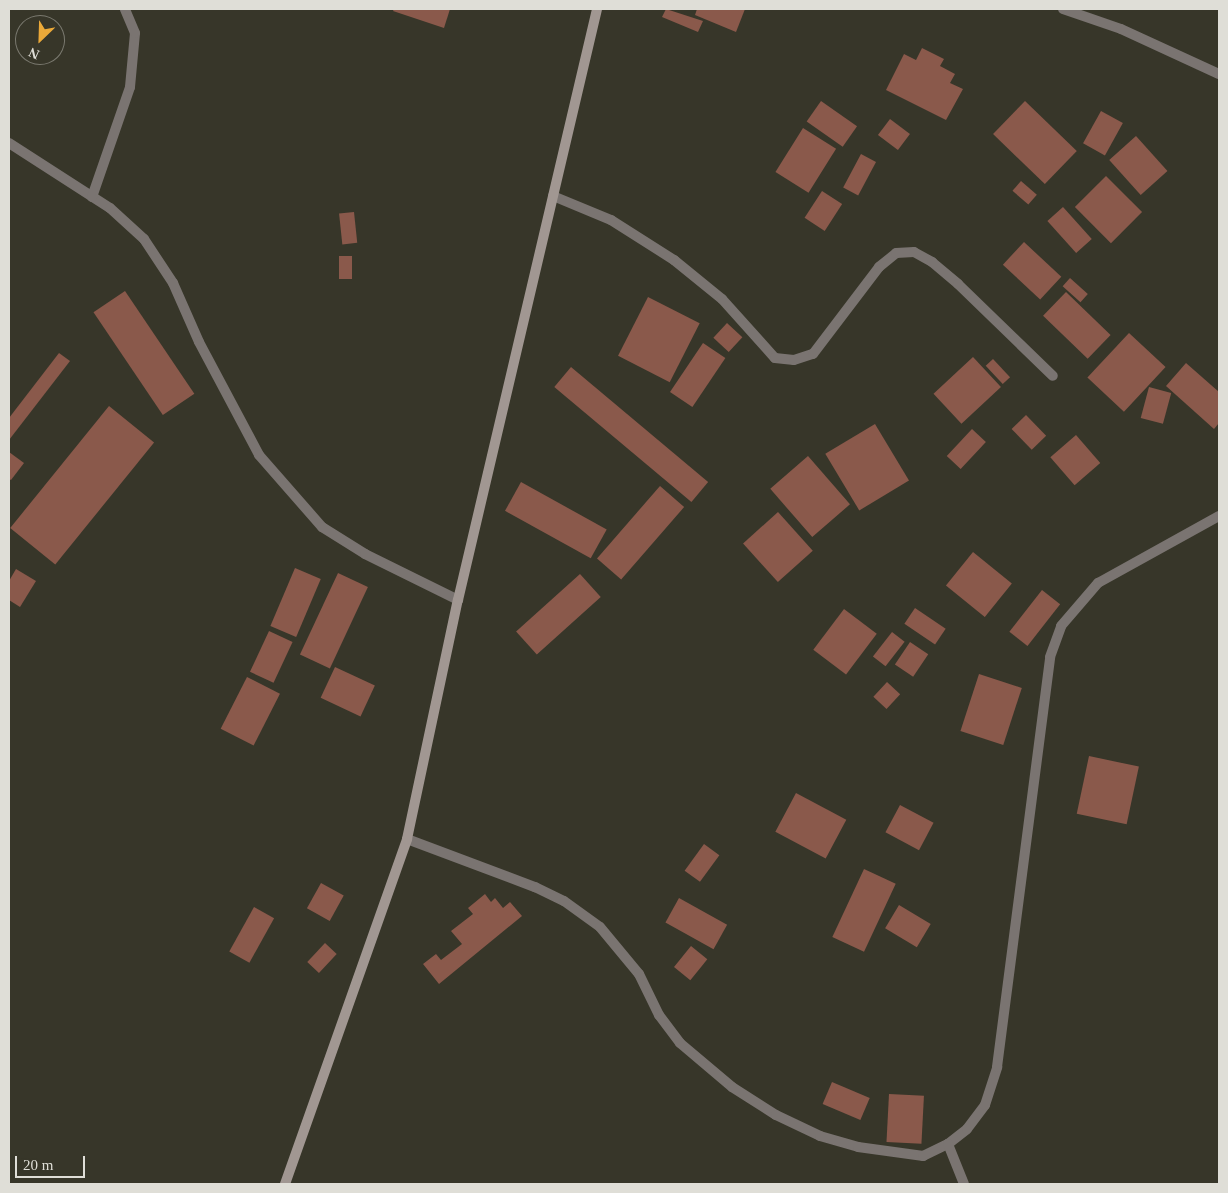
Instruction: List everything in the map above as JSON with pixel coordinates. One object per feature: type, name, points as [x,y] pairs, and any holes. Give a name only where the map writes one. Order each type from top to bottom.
[{"type":"main road","points":[[285,1184],[407,839],[458,600],[597,9]]},
{"type":"street","points":[[92,197],[130,87],[134,33],[125,9]]},
{"type":"street","points":[[1064,9],[1121,29],[1219,74]]},
{"type":"street","points":[[9,143],[110,208],[144,239],[173,282],[199,342],[259,455],[322,527],[365,554],[458,600]]},
{"type":"street","points":[[553,196],[612,220],[674,260],[722,299],[776,358],[794,360],[813,354],[879,267],[896,253],[914,252],[932,262],[958,284],[1053,376]]},
{"type":"street","points":[[407,839],[535,887],[564,901],[600,926],[639,974],[659,1015],[680,1042],[732,1087],[776,1115],[820,1136],[892,1154],[922,1156],[948,1144],[967,1129],[986,1105],[997,1067],[1050,657],[1061,626],[1098,583],[1219,516]]},
{"type":"street","points":[[948,1144],[964,1184]]},
{"type":"building","points":[[394,9],[450,9],[444,28],[393,11]]},
{"type":"building","points":[[666,9],[703,21],[698,32],[662,17]]},
{"type":"building","points":[[697,9],[745,9],[736,32],[695,15]]},
{"type":"building","points":[[922,48],[944,59],[940,66],[955,74],[950,83],[963,89],[946,120],[886,90],[904,54],[916,60]]},
{"type":"building","points":[[821,101],[857,126],[843,147],[807,121]]},
{"type":"building","points":[[1025,101],[1077,151],[1045,184],[993,134]]},
{"type":"building","points":[[1101,111],[1123,123],[1105,155],[1083,143]]},
{"type":"building","points":[[890,119],[910,134],[898,150],[878,135]]},
{"type":"building","points":[[803,128],[836,149],[809,193],[775,172]]},
{"type":"building","points":[[1136,136],[1167,171],[1141,195],[1109,160]]},
{"type":"building","points":[[861,154],[876,162],[858,196],[843,188]]},
{"type":"building","points":[[1106,176],[1142,212],[1111,243],[1075,207]]},
{"type":"building","points":[[1021,181],[1037,195],[1028,205],[1012,191]]},
{"type":"building","points":[[822,191],[842,204],[825,231],[805,218]]},
{"type":"building","points":[[1063,207],[1092,239],[1076,253],[1047,221]]},
{"type":"building","points":[[354,212],[357,243],[342,244],[339,214]]},
{"type":"building","points":[[1024,242],[1061,277],[1040,299],[1003,265]]},
{"type":"building","points":[[339,256],[352,256],[352,279],[339,279]]},
{"type":"building","points":[[1070,278],[1088,294],[1080,302],[1063,286]]},
{"type":"building","points":[[125,291],[194,394],[163,415],[93,312]]},
{"type":"building","points":[[1066,292],[1111,335],[1088,359],[1043,316]]},
{"type":"building","points":[[648,297],[700,323],[670,382],[618,356]]},
{"type":"building","points":[[727,323],[742,337],[729,352],[713,338]]},
{"type":"building","points":[[1129,333],[1166,367],[1124,412],[1087,378]]},
{"type":"building","points":[[703,343],[725,358],[692,407],[670,392]]},
{"type":"building","points":[[59,353],[70,361],[9,440],[9,418]]},
{"type":"building","points":[[973,357],[1001,387],[961,424],[934,394]]},
{"type":"building","points":[[993,359],[1010,377],[1003,384],[986,366]]},
{"type":"building","points":[[1186,363],[1219,392],[1219,423],[1214,429],[1166,386]]},
{"type":"building","points":[[571,367],[708,482],[691,502],[554,387]]},
{"type":"building","points":[[1149,387],[1171,393],[1163,424],[1141,418]]},
{"type":"building","points":[[109,406],[154,443],[55,565],[10,528]]},
{"type":"building","points":[[1026,415],[1046,436],[1032,450],[1012,429]]},
{"type":"building","points":[[875,424],[909,481],[859,510],[825,454]]},
{"type":"building","points":[[972,429],[986,442],[961,469],[947,456]]},
{"type":"building","points":[[1076,435],[1100,463],[1075,485],[1050,457]]},
{"type":"building","points":[[9,452],[24,463],[11,480],[9,479]]},
{"type":"building","points":[[808,456],[850,504],[812,537],[770,489]]},
{"type":"building","points":[[521,482],[607,530],[591,558],[505,511]]},
{"type":"building","points":[[660,486],[684,507],[621,579],[597,558]]},
{"type":"building","points":[[778,512],[813,551],[778,582],[743,543]]},
{"type":"building","points":[[973,552],[1012,583],[985,617],[946,585]]},
{"type":"building","points":[[295,568],[321,579],[296,637],[270,626]]},
{"type":"building","points":[[16,569],[36,581],[20,607],[9,600],[9,581]]},
{"type":"building","points":[[338,573],[368,587],[330,669],[300,655]]},
{"type":"building","points":[[580,574],[601,597],[537,655],[516,632]]},
{"type":"building","points":[[1042,590],[1060,604],[1027,646],[1009,632]]},
{"type":"building","points":[[915,608],[946,629],[935,644],[904,624]]},
{"type":"building","points":[[844,609],[877,634],[846,674],[813,650]]},
{"type":"building","points":[[269,631],[293,642],[274,683],[250,672]]},
{"type":"building","points":[[892,632],[905,642],[886,666],[873,656]]},
{"type":"building","points":[[910,642],[928,654],[913,677],[895,664]]},
{"type":"building","points":[[335,667],[375,686],[361,716],[321,698]]},
{"type":"building","points":[[979,674],[1022,688],[1003,745],[960,731]]},
{"type":"building","points":[[247,677],[280,694],[254,745],[221,729]]},
{"type":"building","points":[[887,682],[900,694],[887,709],[873,697]]},
{"type":"building","points":[[1089,756],[1139,767],[1127,824],[1077,814]]},
{"type":"building","points":[[796,793],[846,820],[826,859],[775,832]]},
{"type":"building","points":[[900,805],[934,823],[919,850],[885,832]]},
{"type":"building","points":[[704,844],[719,855],[700,882],[685,871]]},
{"type":"building","points":[[864,869],[896,884],[864,952],[832,937]]},
{"type":"building","points":[[321,883],[344,896],[330,921],[307,908]]},
{"type":"building","points":[[485,894],[491,902],[495,898],[503,908],[510,902],[522,916],[439,984],[423,964],[436,954],[441,960],[462,944],[451,931],[473,914],[468,908]]},
{"type":"building","points":[[679,898],[727,925],[714,949],[665,922]]},
{"type":"building","points":[[899,905],[931,924],[917,947],[885,928]]},
{"type":"building","points":[[254,907],[274,918],[249,963],[229,952]]},
{"type":"building","points":[[325,943],[337,954],[319,973],[307,962]]},
{"type":"building","points":[[691,946],[707,959],[690,980],[674,967]]},
{"type":"building","points":[[832,1082],[870,1098],[860,1120],[823,1104]]},
{"type":"building","points":[[889,1094],[924,1096],[921,1144],[886,1142]]}]
